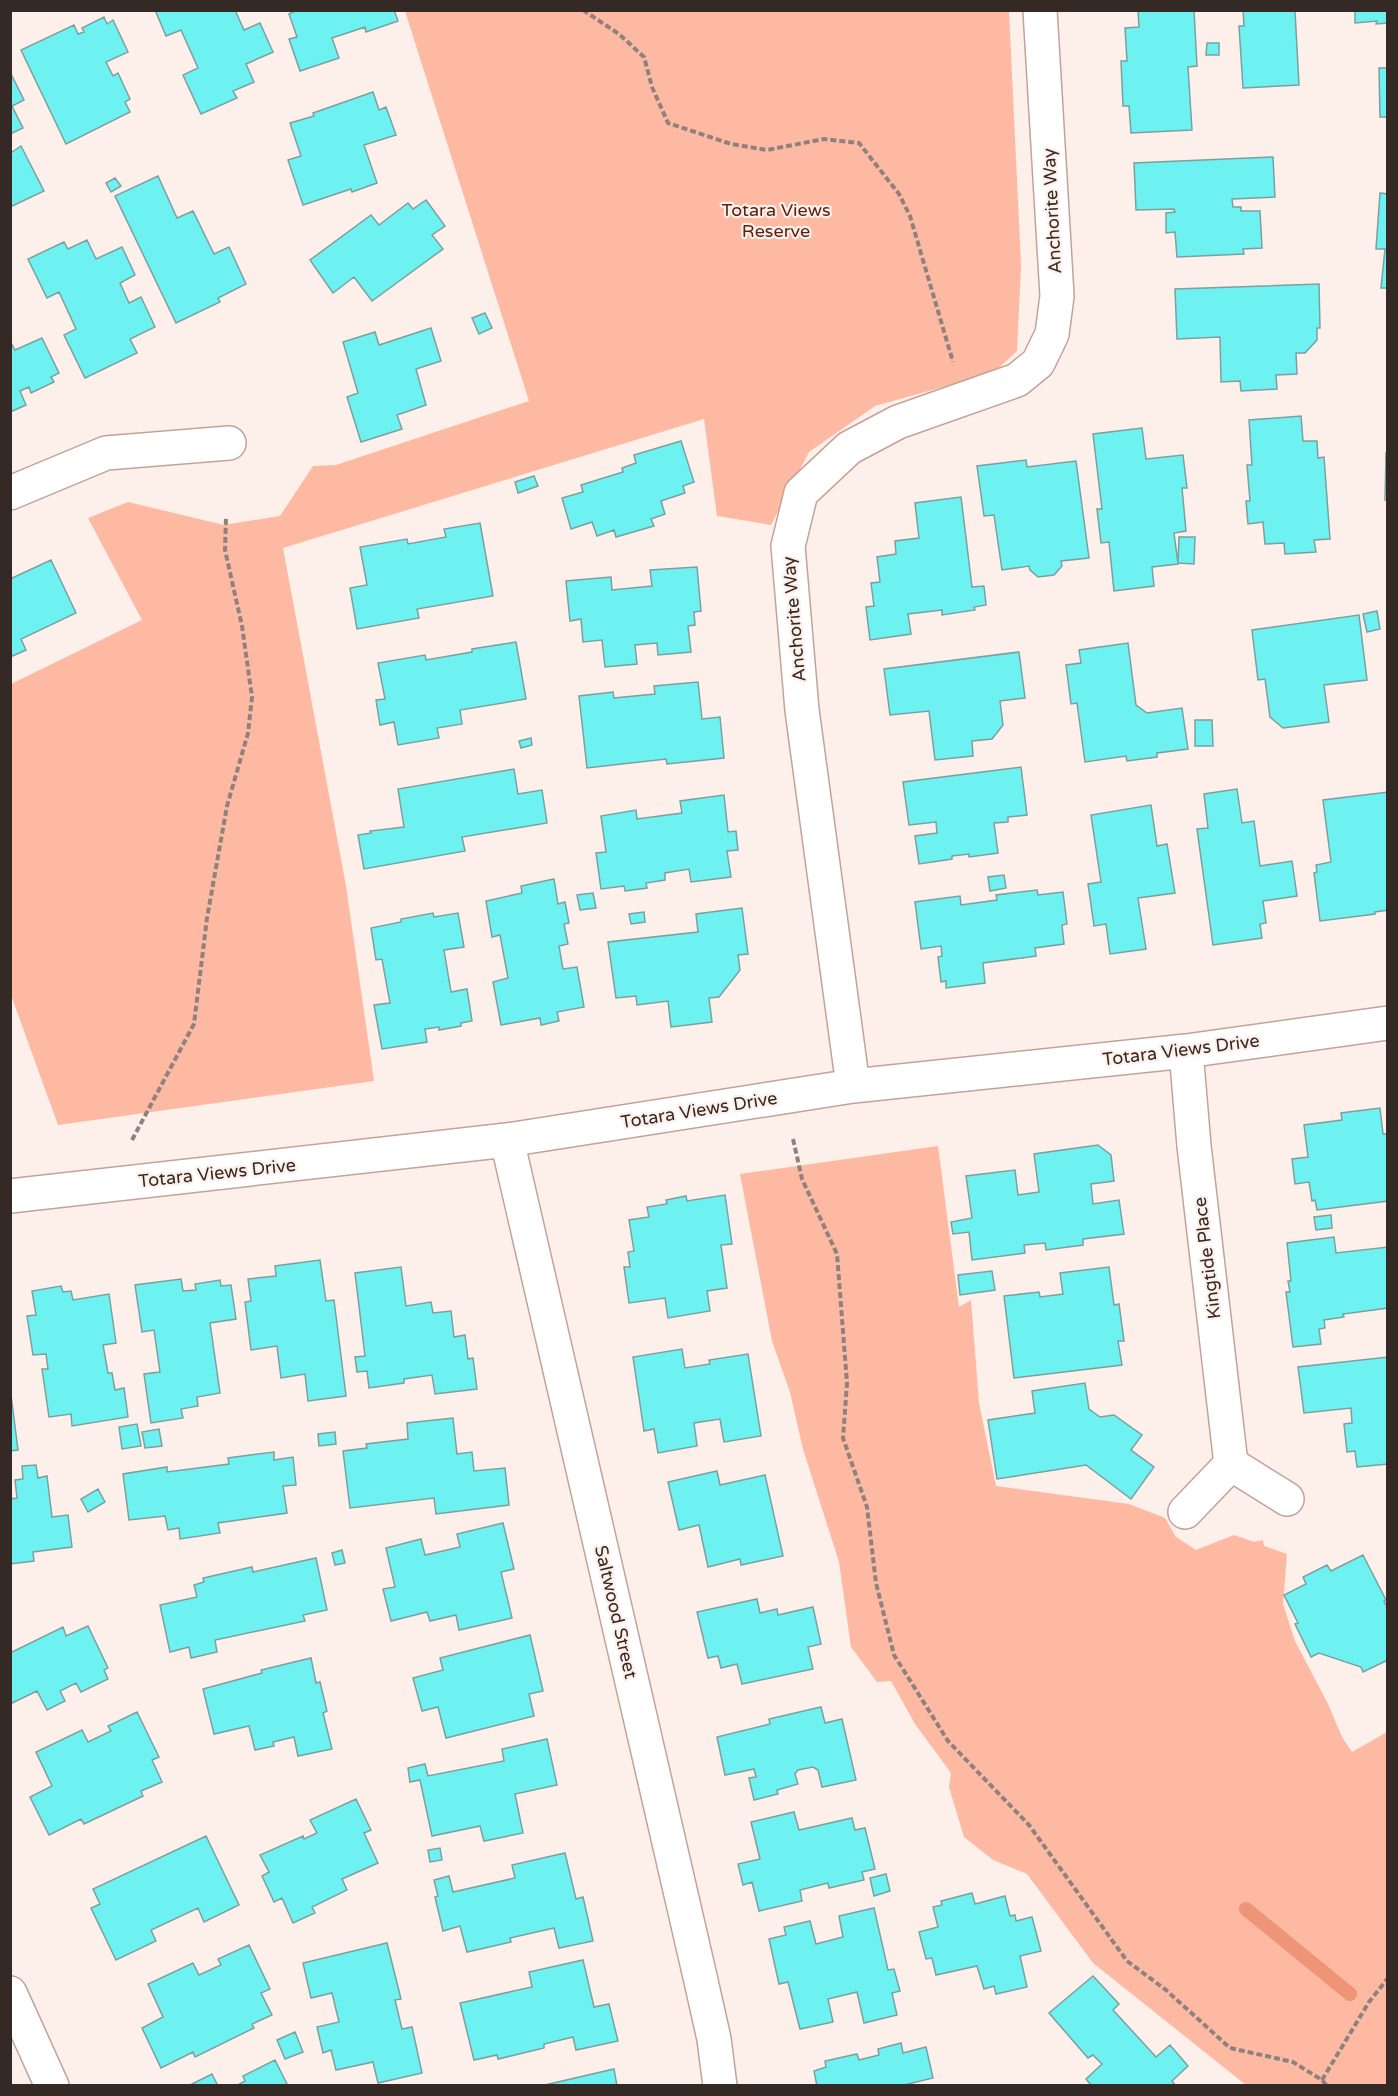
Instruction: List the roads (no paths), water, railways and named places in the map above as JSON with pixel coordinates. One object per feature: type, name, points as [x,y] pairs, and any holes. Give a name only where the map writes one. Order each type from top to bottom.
[{"type":"street","name":"Anchorite Way","points":[[853,1086],[802,710],[788,546],[801,493],[849,448],[898,422],[1017,380],[1038,363],[1052,334],[1057,296],[1040,10]]},
{"type":"street","points":[[10,493],[106,453],[229,443]]},
{"type":"street","name":"Totara Views Drive","points":[[10,1196],[507,1140],[853,1086],[1186,1051],[1388,1023]]},
{"type":"street","name":"Kingtide Place","points":[[1186,1051],[1194,1146],[1231,1464]]},
{"type":"street","name":"Saltwood Street","points":[[507,1140],[704,1993],[714,2039],[720,2085]]},
{"type":"street","points":[[1185,1512],[1231,1464],[1287,1499]]},
{"type":"street","points":[[10,1993],[52,2085]]},
{"type":"waterway","points":[[1246,1909],[1350,1994]]},
{"type":"park label","name":"Totara Views Reserve","points":[[776,220]]}]
